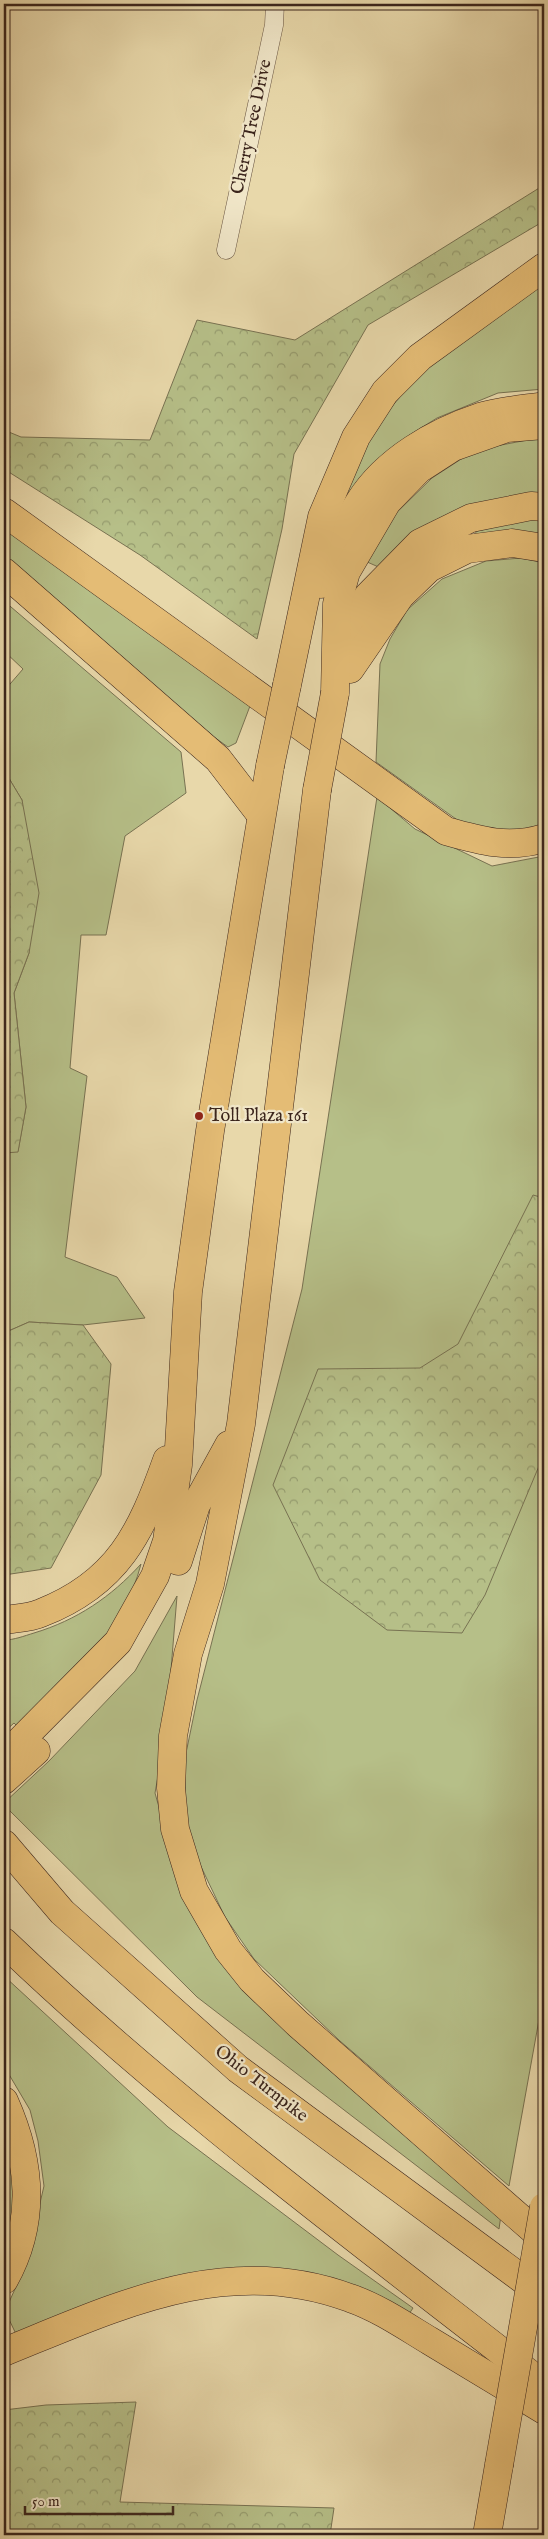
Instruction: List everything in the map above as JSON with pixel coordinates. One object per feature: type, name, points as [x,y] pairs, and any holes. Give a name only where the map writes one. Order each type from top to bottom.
[{"type":"highway","points":[[4,1780],[35,1740],[118,1642],[155,1576],[167,1541],[173,1506],[188,1292],[210,1131],[261,815],[322,517],[356,437],[380,399],[420,357],[544,268]]},
{"type":"highway","points":[[297,641],[343,532],[360,500],[384,473],[430,437],[482,417],[544,406]]},
{"type":"highway","points":[[335,693],[337,604],[346,572],[386,502],[419,470],[453,447],[507,428],[544,425]]},
{"type":"highway","points":[[544,507],[531,506],[471,518],[420,543],[368,596],[355,619],[335,693],[317,790],[240,1424],[210,1584],[188,1654],[173,1736],[171,1788],[175,1829],[194,1890],[228,1950],[252,1980],[298,2024],[544,2239]]},
{"type":"highway","points":[[4,512],[446,831],[491,842],[524,844],[544,838]]},
{"type":"highway","points":[[335,693],[376,627],[400,596],[430,568],[466,549],[512,543],[544,548]]},
{"type":"highway","points":[[4,572],[218,759],[261,815]]},
{"type":"highway","points":[[4,1757],[35,1740],[123,1662],[169,1590],[196,1504],[240,1424]]},
{"type":"highway","points":[[4,1620],[40,1614],[77,1596],[109,1572],[134,1540],[151,1505],[179,1425]]},
{"type":"highway","name":"Ohio Turnpike","points":[[4,1844],[62,1912],[238,2069],[544,2295]]},
{"type":"highway","points":[[4,1942],[40,1978],[206,2120],[544,2384]]},
{"type":"highway","points":[[4,2101],[14,2125],[27,2174],[28,2209],[13,2264],[4,2280]]},
{"type":"highway","points":[[487,2535],[544,2206]]},
{"type":"highway","points":[[4,2352],[147,2298],[204,2283],[263,2279],[312,2285],[352,2298],[390,2317],[544,2410]]},
{"type":"street","name":"Cherry Tree Drive","points":[[226,250],[274,25],[276,4]]},
{"type":"green space","points":[[544,185],[544,221],[368,325],[294,454],[282,529],[257,639],[140,555],[4,469],[4,430],[21,437],[150,440],[197,320],[295,340]]},
{"type":"green space","points":[[544,273],[544,389],[498,393],[437,418],[408,436],[375,469],[332,519],[372,430],[405,391],[472,326]]},
{"type":"green space","points":[[544,438],[544,496],[383,569],[365,561],[391,518],[432,478],[475,450]]},
{"type":"green space","points":[[544,517],[544,537],[469,541],[477,531]]},
{"type":"green space","points":[[4,525],[250,706],[236,743],[228,747],[214,737],[4,560]]},
{"type":"green space","points":[[521,558],[544,563],[544,830],[522,834],[463,824],[376,762],[380,664],[390,639],[407,610],[442,579],[486,561]]},
{"type":"green space","points":[[4,601],[181,752],[186,793],[125,836],[106,935],[81,935],[70,1068],[87,1076],[65,1257],[117,1277],[145,1318],[83,1325],[29,1322],[4,1333],[4,1153],[18,1151],[26,1107],[14,993],[29,953],[22,800],[4,770],[4,691],[23,669],[4,651]]},
{"type":"green space","points":[[4,770],[22,800],[39,893],[29,953],[14,993],[26,1107],[18,1152],[4,1153]]},
{"type":"green space","points":[[377,797],[415,829],[492,866],[544,856],[544,1992],[509,2186],[340,2041],[254,1959],[225,1917],[185,1833],[185,1758],[197,1700],[302,1289]]},
{"type":"green space","points":[[533,1195],[544,1198],[544,1454],[485,1595],[462,1633],[387,1630],[320,1580],[273,1485],[318,1369],[420,1368],[458,1344]]},
{"type":"green space","points":[[29,1322],[83,1325],[111,1364],[101,1475],[51,1568],[4,1575],[4,1333]]},
{"type":"green space","points":[[141,1564],[133,1589],[122,1612],[92,1654],[19,1728],[14,1723],[4,1732],[4,1640],[19,1638],[50,1628],[79,1614],[118,1587]]},
{"type":"green space","points":[[177,1596],[166,1731],[155,1793],[183,1894],[501,2215],[499,2229],[197,1997],[4,1805],[135,1671]]},
{"type":"green space","points":[[4,1976],[168,2127],[338,2255],[413,2308],[407,2317],[215,2272],[16,2334],[5,2311],[25,2267],[44,2186],[38,2141],[30,2110],[4,2066]]},
{"type":"green space","points":[[4,2123],[10,2136],[15,2232],[4,2259]]},
{"type":"green space","points":[[136,2402],[120,2502],[334,2508],[330,2535],[4,2535],[4,2410],[46,2405]]},
{"type":"place","name":"Toll Plaza 161","points":[[199,1116]]}]
